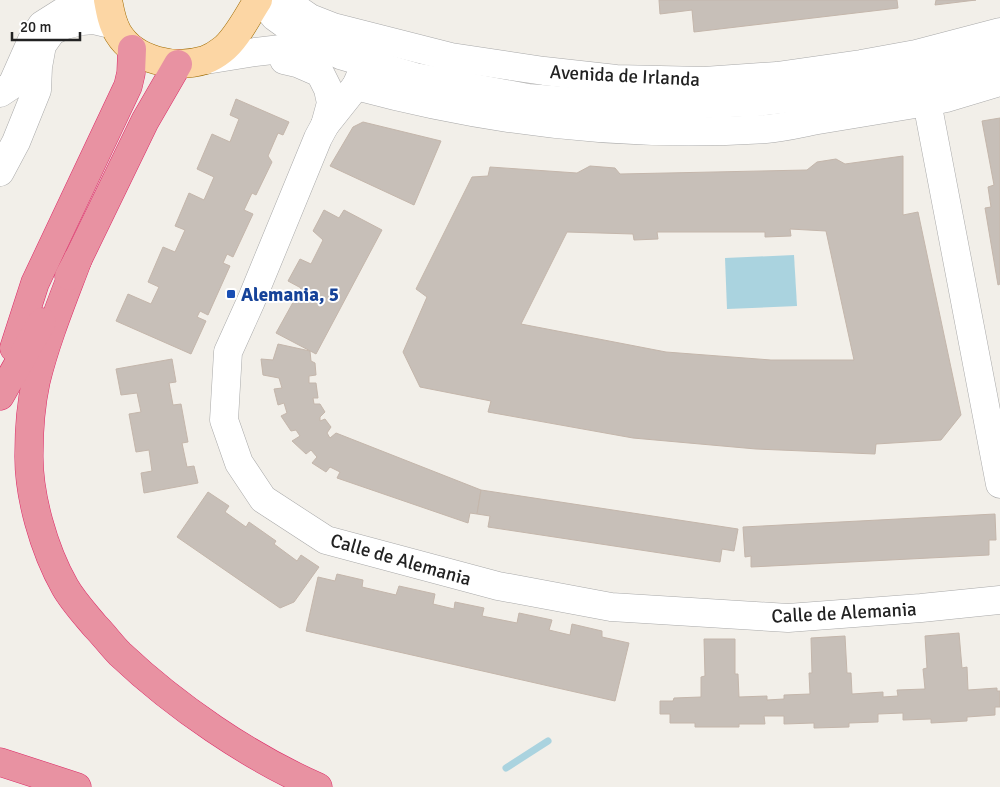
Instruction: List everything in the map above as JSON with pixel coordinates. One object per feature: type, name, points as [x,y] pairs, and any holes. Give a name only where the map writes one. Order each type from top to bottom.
[{"type":"highway","points":[[0,387],[35,283],[128,86],[131,73],[132,49]]},
{"type":"highway","points":[[0,396],[78,260],[145,121],[178,64]]},
{"type":"highway","points":[[78,260],[46,346],[36,382],[30,421],[28,454],[31,488],[50,556],[66,588],[87,616],[119,653],[156,686],[201,720],[247,750],[300,780],[318,787]]},
{"type":"highway","points":[[0,332],[35,283]]},
{"type":"highway","points":[[0,762],[78,787]]},
{"type":"main road","points":[[111,13],[118,34],[132,49],[156,61],[178,64],[206,60],[223,49],[259,0]]},
{"type":"street","points":[[0,92],[12,85],[32,40],[42,26],[61,13],[75,8],[85,0]]},
{"type":"street","name":"Avenida de Irlanda","points":[[259,0],[275,17],[293,30],[340,55],[361,75],[421,103],[557,124],[680,132],[768,129],[926,102],[954,96],[1000,82]]},
{"type":"street","name":"Avenida de Irlanda","points":[[288,0],[294,7],[310,18],[333,27],[401,45],[469,60],[616,79],[704,80],[777,76],[916,54],[1000,32]]},
{"type":"street","points":[[0,172],[16,142],[37,90],[38,67],[42,45],[52,31],[65,24],[82,20],[93,20],[111,13]]},
{"type":"street","name":"Avenida de Irlanda","points":[[206,60],[281,49],[340,55]]},
{"type":"street","name":"Avenida de Irlanda","points":[[255,52],[297,63],[320,73],[328,90],[331,103],[324,125]]},
{"type":"street","name":"Avenida de Irlanda","points":[[361,75],[415,77],[528,98],[603,104],[678,105],[756,102],[834,93],[920,78],[1000,56]]},
{"type":"street","name":"Calle de Alemania","points":[[361,75],[324,125],[228,352],[224,420],[238,463],[263,500],[326,540],[498,586],[611,607],[788,618],[1000,600]]},
{"type":"street","name":"Avenida de Irlanda","points":[[415,77],[455,109]]},
{"type":"street","points":[[926,102],[1000,484]]},
{"type":"water","points":[[794,255],[797,306],[727,309],[725,258]]},
{"type":"building","points":[[659,0],[897,0],[898,8],[694,32],[692,10],[660,14]]},
{"type":"building","points":[[936,0],[976,0],[935,5]]},
{"type":"building","points":[[236,99],[289,122],[283,135],[278,133],[268,156],[272,162],[256,195],[252,193],[244,210],[253,214],[233,257],[227,254],[223,263],[230,266],[208,315],[200,311],[197,317],[206,321],[191,354],[116,321],[128,294],[151,304],[159,287],[148,282],[163,247],[175,252],[185,230],[175,226],[189,193],[204,200],[214,177],[197,169],[212,134],[230,142],[239,119],[230,115]]},
{"type":"building","points":[[1000,118],[1000,284],[998,285],[985,208],[991,207],[988,187],[994,185],[982,121]]},
{"type":"building","points":[[363,122],[441,141],[414,205],[330,166],[353,127]]},
{"type":"building","points":[[903,156],[903,215],[918,212],[961,415],[941,440],[876,444],[875,454],[756,449],[633,438],[488,412],[491,401],[420,387],[403,352],[427,297],[416,289],[472,177],[488,176],[490,167],[577,173],[590,166],[615,168],[620,174],[807,170],[817,162],[836,159],[845,164]],"holes":[[[790,229],[826,231],[854,360],[771,360],[666,352],[521,324],[567,232],[633,234],[634,240],[658,239],[657,232],[765,232],[765,237],[791,236]]]},
{"type":"building","points":[[324,210],[339,218],[344,210],[382,230],[316,354],[276,333],[301,288],[288,281],[300,259],[311,264],[323,240],[313,231]]},
{"type":"building","points":[[278,344],[310,351],[311,361],[315,363],[316,375],[309,376],[309,383],[316,383],[318,398],[313,398],[314,404],[320,404],[325,412],[320,417],[320,421],[325,419],[331,427],[327,433],[330,438],[336,433],[481,490],[477,514],[470,513],[468,523],[337,478],[340,472],[330,467],[326,472],[312,463],[317,457],[311,450],[306,454],[292,441],[300,436],[296,430],[291,431],[281,416],[287,413],[284,403],[278,405],[274,389],[282,388],[279,378],[263,375],[261,359],[273,360]]},
{"type":"building","points":[[172,359],[176,382],[169,383],[173,405],[181,404],[188,442],[182,443],[187,467],[194,466],[198,483],[144,493],[141,473],[152,471],[149,450],[136,452],[129,414],[141,412],[137,393],[121,395],[116,369]]},
{"type":"building","points":[[481,490],[738,529],[734,551],[722,549],[720,562],[488,527],[490,516],[477,514]]},
{"type":"building","points":[[208,492],[229,506],[225,512],[246,527],[249,522],[276,541],[274,544],[297,561],[301,555],[319,567],[294,602],[280,608],[177,537]]},
{"type":"building","points":[[995,514],[996,540],[989,540],[989,555],[751,567],[751,556],[745,557],[743,527]]},
{"type":"building","points":[[337,574],[363,580],[362,587],[396,595],[399,586],[435,594],[433,604],[454,609],[455,602],[484,608],[482,616],[517,623],[519,613],[552,620],[549,630],[570,635],[572,624],[602,631],[602,637],[629,643],[615,701],[306,631],[318,577],[335,581]]},
{"type":"building","points":[[959,633],[962,668],[967,667],[968,690],[997,688],[997,691],[1000,691],[1000,707],[995,707],[995,715],[967,717],[967,721],[931,723],[931,719],[903,720],[903,713],[878,714],[878,722],[849,723],[849,727],[814,728],[814,723],[784,724],[784,716],[764,716],[765,724],[739,724],[739,727],[695,727],[695,723],[670,723],[670,714],[660,714],[660,701],[673,701],[674,698],[701,697],[701,677],[705,676],[704,639],[735,639],[735,674],[738,674],[739,697],[767,696],[767,700],[784,699],[784,695],[810,694],[809,673],[812,673],[811,638],[845,636],[847,673],[851,673],[852,694],[883,692],[883,697],[898,696],[897,690],[925,689],[923,669],[927,668],[925,636]]},
{"type":"waterway","points":[[506,768],[548,741]]},
{"type":"place","name":"Alemania, 5","points":[[231,294]]}]
